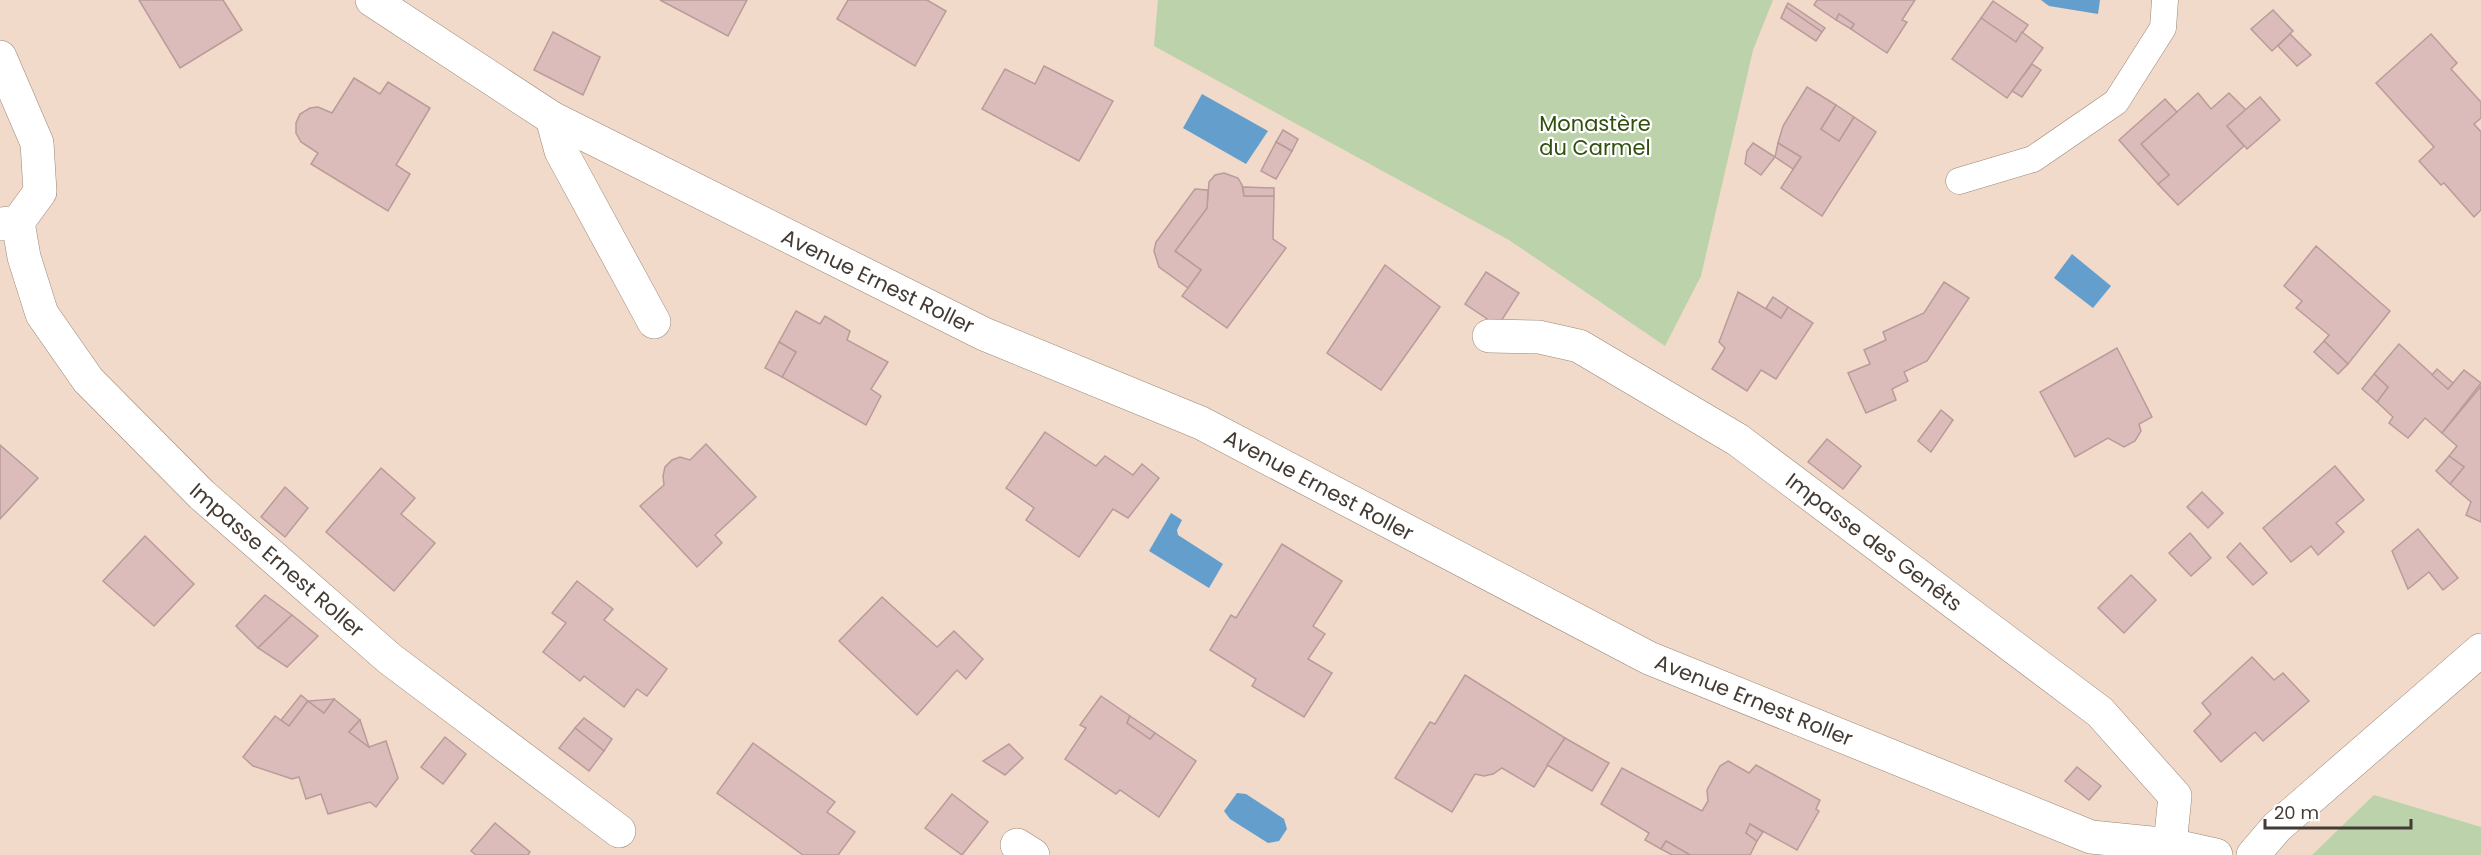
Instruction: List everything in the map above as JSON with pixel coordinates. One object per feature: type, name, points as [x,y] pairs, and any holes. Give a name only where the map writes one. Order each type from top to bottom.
[{"type":"street","name":"Avenue Ernest Roller","points":[[372,0],[552,118],[984,333],[1201,423],[1649,657],[2101,846],[2216,855]]},
{"type":"street","points":[[0,57],[37,143],[40,192],[9,223]]},
{"type":"street","points":[[552,118],[561,151],[654,322]]},
{"type":"street","name":"Impasse Ernest Roller","points":[[9,223],[24,257],[42,314],[88,380],[202,495],[390,659],[619,831]]},
{"type":"street","name":"Impasse des Genêts","points":[[1489,336],[1539,336],[1579,346],[1738,440],[2100,712],[2175,796],[2170,850]]},
{"type":"street","points":[[2253,855],[2277,827],[2481,650]]},
{"type":"lane","points":[[1959,181],[2033,159],[2116,102],[2163,28],[2164,0]]},
{"type":"green space","name":"Monastère du Carmel","points":[[1158,0],[1773,0],[1753,50],[1701,276],[1665,346],[1509,240],[1154,46]]},
{"type":"green space","points":[[2374,795],[2481,827],[2481,855],[2312,855]]},
{"type":"water","points":[[2041,0],[2100,0],[2098,14],[2049,6]]},
{"type":"water","points":[[1202,94],[1268,131],[1246,164],[1183,128]]},
{"type":"water","points":[[2072,254],[2111,286],[2093,308],[2054,278]]},
{"type":"water","points":[[1171,513],[1182,520],[1177,530],[1178,535],[1223,564],[1209,588],[1149,551]]},
{"type":"water","points":[[1237,793],[1246,794],[1284,819],[1287,829],[1279,841],[1268,843],[1230,819],[1224,811]]},
{"type":"building","points":[[139,0],[223,0],[242,30],[180,68]]},
{"type":"building","points":[[660,0],[747,0],[728,36]]},
{"type":"building","points":[[848,0],[927,0],[946,11],[915,66],[837,19]]},
{"type":"building","points":[[1817,0],[1915,0],[1902,20],[1907,22],[1887,53],[1851,29],[1854,24],[1839,14],[1836,20],[1814,5]]},
{"type":"building","points":[[1993,1],[2028,25],[2016,42],[1981,18]]},
{"type":"building","points":[[1788,3],[1825,28],[1822,32],[1786,7]]},
{"type":"building","points":[[1786,7],[1822,32],[1816,41],[1781,18]]},
{"type":"building","points":[[2273,10],[2293,31],[2272,51],[2251,29]]},
{"type":"building","points":[[1839,14],[1854,24],[1851,29],[1836,20]]},
{"type":"building","points":[[1981,18],[2016,42],[2022,32],[2043,48],[2007,98],[1952,59]]},
{"type":"building","points":[[553,32],[600,57],[583,95],[534,70]]},
{"type":"building","points":[[2290,34],[2311,55],[2297,66],[2278,46]]},
{"type":"building","points":[[2431,34],[2457,63],[2451,69],[2481,102],[2481,118],[2474,124],[2481,132],[2481,210],[2474,217],[2444,183],[2441,185],[2419,161],[2434,147],[2376,83]]},
{"type":"building","points":[[2032,64],[2041,70],[2022,97],[2012,91]]},
{"type":"building","points":[[1044,66],[1113,101],[1079,161],[982,109],[1005,69],[1035,84]]},
{"type":"building","points":[[354,78],[380,94],[388,82],[430,108],[396,165],[410,174],[388,211],[311,164],[318,153],[301,142],[296,133],[296,123],[300,114],[310,108],[318,107],[332,113]]},
{"type":"building","points":[[1807,87],[1836,105],[1821,129],[1839,141],[1854,117],[1876,132],[1822,216],[1781,188],[1801,157],[1778,143],[1783,126]]},
{"type":"building","points":[[2198,93],[2211,109],[2229,93],[2246,110],[2227,126],[2244,146],[2178,205],[2158,184],[2169,175],[2141,144]]},
{"type":"building","points":[[2260,97],[2280,120],[2247,149],[2227,126]]},
{"type":"building","points":[[2165,99],[2177,112],[2141,144],[2169,175],[2158,184],[2119,140]]},
{"type":"building","points":[[1836,105],[1854,117],[1839,141],[1821,129]]},
{"type":"building","points":[[1283,130],[1298,139],[1292,151],[1276,142]]},
{"type":"building","points":[[1276,142],[1292,151],[1276,179],[1261,171]]},
{"type":"building","points":[[1753,143],[1775,157],[1761,175],[1745,164],[1747,151]]},
{"type":"building","points":[[1778,143],[1801,157],[1793,169],[1775,157]]},
{"type":"building","points":[[1224,173],[1238,178],[1244,196],[1274,196],[1273,239],[1286,248],[1227,328],[1182,296],[1201,270],[1175,251],[1207,208],[1209,182],[1215,175]]},
{"type":"building","points":[[1243,187],[1274,188],[1274,196],[1244,196]]},
{"type":"building","points":[[1195,189],[1208,190],[1207,208],[1175,251],[1201,270],[1188,288],[1159,267],[1154,251],[1156,242]]},
{"type":"building","points":[[2316,246],[2390,311],[2348,364],[2324,341],[2329,335],[2296,308],[2302,301],[2284,286]]},
{"type":"building","points":[[1385,265],[1440,307],[1381,390],[1327,353]]},
{"type":"building","points":[[1486,272],[1519,293],[1498,326],[1465,304]]},
{"type":"building","points":[[1944,282],[1969,298],[1927,361],[1904,372],[1908,381],[1892,389],[1896,400],[1866,413],[1848,373],[1870,364],[1864,350],[1886,340],[1883,332],[1924,313]]},
{"type":"building","points":[[1738,292],[1781,318],[1788,307],[1813,323],[1776,379],[1761,370],[1747,391],[1712,369],[1725,348],[1719,342]]},
{"type":"building","points":[[1773,297],[1788,307],[1781,318],[1766,308]]},
{"type":"building","points":[[796,311],[820,324],[825,316],[850,331],[847,340],[888,362],[871,389],[881,396],[866,425],[782,377],[796,352],[779,342]]},
{"type":"building","points":[[2324,341],[2348,364],[2338,374],[2314,352]]},
{"type":"building","points":[[779,342],[796,352],[782,377],[765,368]]},
{"type":"building","points":[[2399,344],[2448,389],[2464,370],[2481,383],[2442,433],[2425,418],[2408,438],[2389,423],[2393,417],[2377,402],[2388,387],[2374,374]]},
{"type":"building","points":[[2117,348],[2152,417],[2139,424],[2141,431],[2135,441],[2124,447],[2108,438],[2075,457],[2040,392]]},
{"type":"building","points":[[2437,369],[2453,383],[2448,389],[2432,375]]},
{"type":"building","points":[[2374,374],[2388,387],[2377,402],[2362,389]]},
{"type":"building","points":[[2481,386],[2481,522],[2466,515],[2471,502],[2450,484],[2464,467],[2449,456],[2457,446],[2442,433]]},
{"type":"building","points":[[1941,410],[1953,420],[1931,452],[1918,441]]},
{"type":"building","points":[[1045,432],[1096,466],[1105,456],[1133,475],[1142,464],[1159,478],[1128,518],[1113,509],[1079,557],[1026,520],[1034,508],[1006,488]]},
{"type":"building","points":[[1827,439],[1861,466],[1843,489],[1808,462]]},
{"type":"building","points":[[706,444],[756,497],[715,535],[722,543],[697,567],[640,506],[664,485],[665,467],[672,460],[680,457],[690,460]]},
{"type":"building","points":[[0,445],[38,478],[0,519]]},
{"type":"building","points":[[2449,456],[2464,467],[2450,484],[2436,471]]},
{"type":"building","points":[[2335,466],[2364,500],[2336,523],[2344,532],[2318,555],[2311,546],[2291,562],[2263,528]]},
{"type":"building","points":[[381,468],[415,498],[401,514],[435,543],[394,591],[326,532]]},
{"type":"building","points":[[285,487],[308,508],[285,537],[261,517]]},
{"type":"building","points":[[2202,492],[2223,513],[2208,528],[2187,507]]},
{"type":"building","points":[[2418,529],[2458,578],[2443,590],[2429,572],[2408,589],[2392,551]]},
{"type":"building","points":[[2190,533],[2211,558],[2191,576],[2169,553]]},
{"type":"building","points":[[145,536],[194,584],[154,626],[103,581]]},
{"type":"building","points":[[2240,543],[2267,573],[2253,585],[2227,557]]},
{"type":"building","points":[[1282,544],[1342,581],[1313,626],[1325,634],[1308,659],[1332,673],[1304,717],[1252,686],[1256,679],[1210,650],[1231,615],[1236,618]]},
{"type":"building","points":[[2131,575],[2156,600],[2124,633],[2098,608]]},
{"type":"building","points":[[577,581],[613,609],[604,620],[667,669],[647,696],[637,689],[624,707],[584,676],[580,681],[543,652],[566,623],[552,613]]},
{"type":"building","points":[[265,595],[292,615],[258,648],[236,626]]},
{"type":"building","points":[[882,597],[937,647],[954,631],[983,659],[966,679],[957,670],[917,715],[839,641]]},
{"type":"building","points":[[292,615],[318,636],[287,667],[258,648]]},
{"type":"building","points":[[2252,657],[2274,680],[2283,673],[2309,701],[2263,741],[2255,732],[2221,762],[2194,731],[2211,714],[2202,703]]},
{"type":"building","points":[[1465,675],[1565,738],[1534,787],[1502,768],[1493,774],[1484,776],[1475,774],[1452,812],[1395,778],[1430,722],[1435,724]]},
{"type":"building","points":[[301,695],[308,701],[289,726],[281,720]]},
{"type":"building","points":[[1101,696],[1130,716],[1127,723],[1150,739],[1155,733],[1196,761],[1159,817],[1120,790],[1116,794],[1065,759],[1086,728],[1080,725]]},
{"type":"building","points":[[334,699],[360,720],[349,732],[369,747],[386,741],[398,778],[376,807],[370,802],[328,814],[321,794],[306,799],[299,777],[292,779],[253,766],[243,757],[275,716],[289,726],[308,701],[324,713]]},
{"type":"building","points":[[334,699],[324,713],[308,701]]},
{"type":"building","points":[[1130,716],[1155,733],[1150,739],[1127,723]]},
{"type":"building","points":[[584,718],[612,739],[604,751],[575,728]]},
{"type":"building","points":[[360,720],[369,747],[349,732]]},
{"type":"building","points":[[575,728],[604,751],[589,771],[559,748]]},
{"type":"building","points":[[445,737],[466,754],[443,784],[421,767]]},
{"type":"building","points":[[1565,738],[1609,763],[1592,791],[1547,765]]},
{"type":"building","points":[[753,743],[835,802],[827,812],[855,832],[838,855],[803,855],[717,793]]},
{"type":"building","points":[[1009,744],[1023,758],[1005,775],[983,761]]},
{"type":"building","points":[[1728,761],[1749,773],[1756,765],[1820,800],[1816,809],[1819,811],[1797,850],[1750,824],[1746,833],[1757,841],[1750,855],[1690,855],[1666,841],[1661,849],[1645,840],[1649,833],[1601,804],[1622,768],[1702,811],[1708,801],[1707,790],[1720,766]]},
{"type":"building","points":[[2077,767],[2101,786],[2089,800],[2065,781]]},
{"type":"building","points":[[952,794],[988,822],[962,855],[925,828]]},
{"type":"building","points":[[495,823],[530,852],[528,855],[476,855],[471,851]]},
{"type":"building","points":[[1750,824],[1763,832],[1757,841],[1746,833]]},
{"type":"building","points":[[1666,841],[1690,855],[1672,855],[1661,849]]}]
